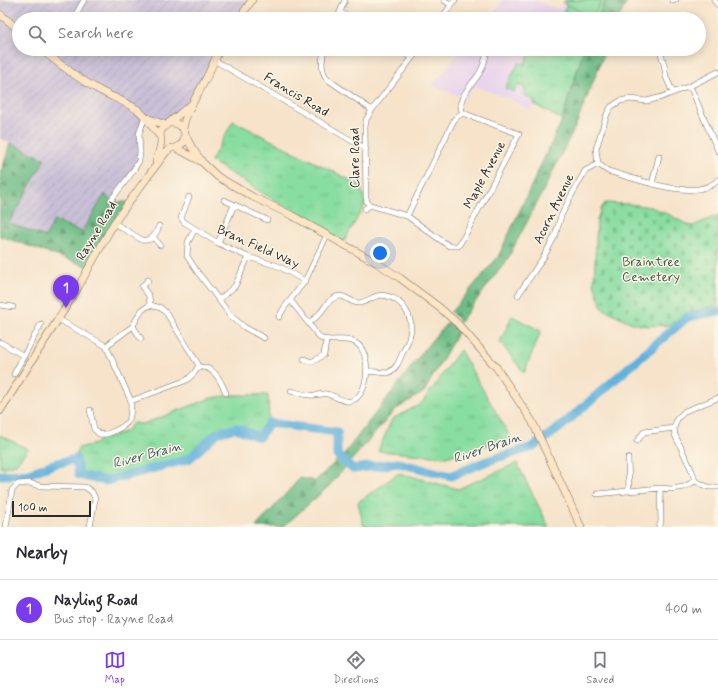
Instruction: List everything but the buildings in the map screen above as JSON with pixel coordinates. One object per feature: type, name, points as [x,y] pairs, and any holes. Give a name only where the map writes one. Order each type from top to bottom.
[{"type":"main road","points":[[244,12],[252,0]]},
{"type":"main road","points":[[0,14],[12,24]]},
{"type":"main road","points":[[50,56],[76,76],[99,90],[138,110],[146,117],[163,144],[202,162]]},
{"type":"main road","name":"Rayne Road","points":[[154,167],[159,151],[160,132],[190,105],[197,96],[216,56]]},
{"type":"main road","name":"Rayne Road","points":[[1,409],[76,291],[114,223],[166,152],[183,143],[184,118],[190,105]]},
{"type":"main road","points":[[146,117],[168,124],[177,123],[184,131],[189,143],[202,162],[218,177],[327,235],[382,267],[440,308],[472,339],[496,367],[533,423],[581,527]]},
{"type":"street","points":[[77,12],[84,0]]},
{"type":"street","points":[[340,12],[345,0]]},
{"type":"street","points":[[444,0],[451,5]]},
{"type":"street","points":[[446,12],[456,0]]},
{"type":"street","points":[[714,0],[718,5]]},
{"type":"street","points":[[323,56],[321,66],[322,72],[327,79],[372,110]]},
{"type":"street","points":[[370,205],[408,216],[454,120],[462,113],[460,106],[462,98],[480,72],[486,56]]},
{"type":"street","points":[[662,56],[666,77],[673,93]]},
{"type":"street","name":"Clare Road","points":[[365,209],[370,205],[367,202],[366,197],[366,120],[412,58]]},
{"type":"street","name":"Francis Road","points":[[214,60],[366,149]]},
{"type":"street","points":[[718,72],[673,93],[647,101],[630,99],[620,101],[611,108],[607,114],[596,149],[598,164],[608,171],[652,184],[688,190],[702,188],[714,184],[718,180]]},
{"type":"street","points":[[690,86],[718,151]]},
{"type":"street","name":"Maple Avenue","points":[[408,216],[449,246],[458,246],[519,134],[462,113]]},
{"type":"street","points":[[111,200],[139,161],[139,134],[146,117]]},
{"type":"street","points":[[652,184],[659,156]]},
{"type":"street","name":"Acorn Avenue","points":[[518,295],[543,258],[552,241],[570,198],[585,171],[598,164]]},
{"type":"street","name":"Bran Field Way","points":[[189,197],[181,218],[184,222],[218,242],[248,257],[278,266],[305,280]]},
{"type":"street","points":[[224,200],[267,220]]},
{"type":"street","points":[[218,242],[234,205]]},
{"type":"street","points":[[114,223],[146,241],[153,237],[159,226]]},
{"type":"street","points":[[195,229],[188,242],[187,256],[231,316],[244,328],[264,338]]},
{"type":"street","points":[[279,317],[305,280],[327,235]]},
{"type":"street","points":[[153,237],[160,244]]},
{"type":"street","points":[[219,300],[235,286],[248,257]]},
{"type":"street","points":[[148,280],[142,287],[149,296],[150,305]]},
{"type":"street","points":[[309,323],[320,314],[330,301],[339,296],[359,303],[382,295],[388,296],[402,304],[407,314],[411,330],[398,365],[388,373],[366,371]]},
{"type":"street","points":[[291,301],[317,335],[326,341],[347,340],[356,343],[365,355],[366,371],[366,383],[361,394],[351,401],[347,401],[326,393],[315,396],[291,391]]},
{"type":"street","points":[[0,305],[13,307]]},
{"type":"street","points":[[106,346],[133,326],[142,310],[150,305],[161,308],[167,314],[195,358],[198,367],[187,380],[131,401]]},
{"type":"street","points":[[58,319],[106,346],[131,401],[131,414],[127,424],[124,427],[107,434],[99,434],[94,429],[90,410]]},
{"type":"street","points":[[14,374],[41,324]]},
{"type":"street","points":[[133,326],[141,339]]},
{"type":"street","points":[[304,359],[312,362],[324,355],[326,341]]},
{"type":"street","points":[[0,342],[24,356]]},
{"type":"street","points":[[198,367],[203,367],[215,372],[226,393]]},
{"type":"street","points":[[718,398],[685,411],[677,419],[674,428],[675,435],[692,471],[695,481],[708,487],[718,487]]},
{"type":"street","points":[[636,442],[644,432],[674,428]]},
{"type":"street","points":[[628,458],[629,491]]},
{"type":"street","points":[[597,494],[660,488],[671,489],[684,487],[695,481]]},
{"type":"street","points":[[6,527],[12,490],[18,484],[29,483],[40,486],[85,487],[92,492],[95,499],[90,527]]},
{"type":"street","points":[[659,527],[661,522],[660,488]]},
{"type":"shaded area","points":[[0,0],[252,0],[244,12],[12,12],[12,56],[217,56],[197,96],[161,129],[145,117],[139,134],[139,161],[112,202],[105,195],[82,232],[46,238],[9,222],[44,159],[0,138]]},
{"type":"shaded area","points":[[503,0],[532,0],[560,9],[565,0],[606,0],[600,12],[495,12]]},
{"type":"shaded area","points":[[456,56],[582,56],[562,120],[534,104],[531,110],[507,98],[474,86],[465,98],[432,86]]},
{"type":"green space","points":[[565,0],[606,0],[600,12],[564,12],[567,5],[563,3]]},
{"type":"green space","points":[[568,0],[602,0],[595,12],[582,12],[566,4]]},
{"type":"green space","points":[[606,0],[628,0],[622,12],[600,12]]},
{"type":"green space","points":[[528,56],[582,56],[562,120],[534,104],[535,101],[524,95],[524,87],[518,86],[514,92],[505,88],[519,62],[524,65]]},
{"type":"green space","points":[[582,56],[603,56],[576,125],[507,260],[460,322],[451,312],[498,257],[562,120]]},
{"type":"green space","points":[[233,121],[360,185],[366,203],[343,243],[211,161]]},
{"type":"green space","points":[[10,143],[45,159],[9,223],[46,237],[54,220],[82,232],[105,194],[112,202],[129,202],[89,267],[0,236],[0,178]]},
{"type":"green space","name":"Braintree Cemetery","points":[[605,203],[651,207],[693,226],[718,215],[718,305],[691,312],[669,325],[646,326],[632,323],[602,308],[594,283],[597,220]]},
{"type":"green space","points":[[512,316],[541,331],[524,373],[500,342]]},
{"type":"green space","points":[[448,322],[459,330],[424,392],[395,410],[329,486],[283,527],[256,527],[300,478],[315,481],[344,454],[431,341]]},
{"type":"green space","points":[[460,350],[511,438],[446,457],[378,451],[392,419],[421,404]]},
{"type":"green space","points":[[234,395],[268,395],[269,423],[259,437],[236,428],[217,433],[189,459],[106,481],[79,475],[76,459],[78,448],[95,444],[102,438],[107,438],[127,431],[133,423],[143,424],[211,398]]},
{"type":"green space","points":[[0,435],[28,449],[16,464],[0,468]]},
{"type":"green space","points":[[517,463],[549,527],[364,527],[358,502],[399,473],[458,489]]},
{"type":"waterway","name":"River Brain","points":[[0,475],[27,474],[54,464],[76,459],[79,475],[106,481],[189,459],[217,433],[236,428],[259,437],[269,423],[337,432],[337,455],[353,469],[398,463],[451,476],[487,461],[533,447],[558,429],[687,317],[718,311]]},
{"type":"place","name":"Nayling Road","points":[[66,308]]}]
